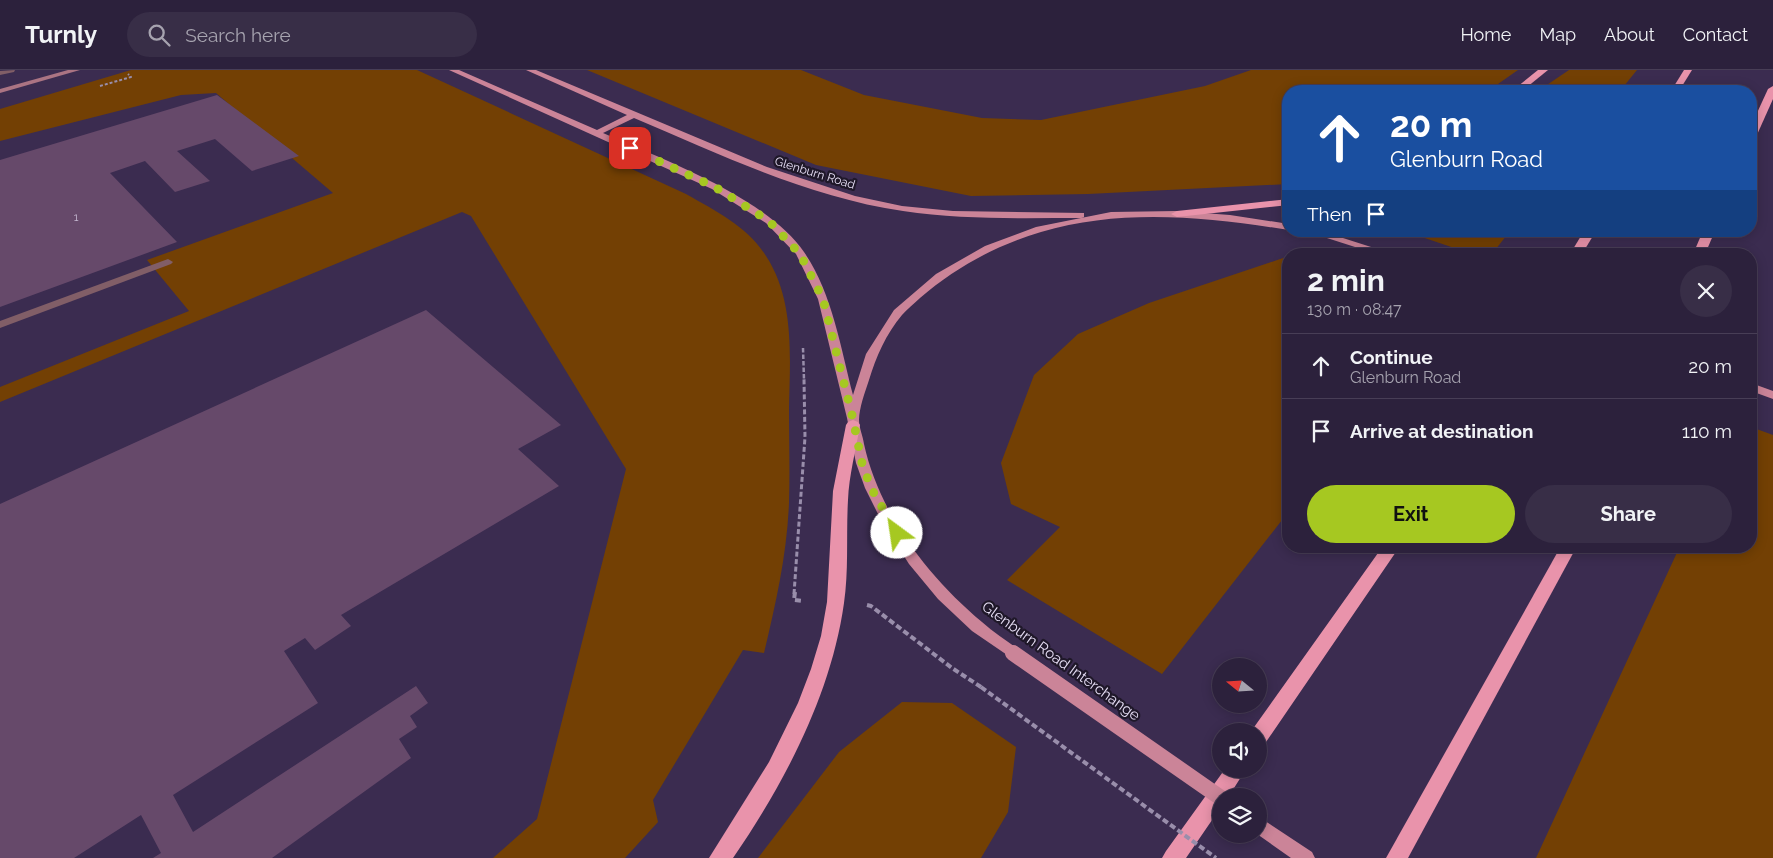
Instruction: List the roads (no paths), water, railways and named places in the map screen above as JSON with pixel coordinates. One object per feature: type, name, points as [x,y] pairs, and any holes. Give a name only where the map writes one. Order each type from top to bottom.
[{"type":"highway","points":[[1524,85],[1544,70]]},
{"type":"highway","points":[[1679,85],[1688,70]]},
{"type":"highway","points":[[1757,125],[1773,89]]},
{"type":"highway","points":[[1177,214],[1282,203]]},
{"type":"highway","points":[[1580,248],[1586,237]]},
{"type":"highway","points":[[720,858],[735,837],[785,752],[808,705],[822,664],[836,603],[840,498],[853,422]]},
{"type":"highway","points":[[1267,725],[1387,553]]},
{"type":"highway","points":[[1397,858],[1565,553]]},
{"type":"highway","points":[[1173,858],[1230,778]]},
{"type":"main road","points":[[453,70],[715,187],[769,221],[800,254],[823,299],[853,422]]},
{"type":"main road","name":"Glenburn Road","points":[[530,70],[772,174],[826,192],[920,211],[968,215],[1111,215]]},
{"type":"main road","points":[[596,133],[634,115]]},
{"type":"main road","name":"Glenburn Road Interchange","points":[[1212,792],[977,627],[943,595],[914,560],[888,520],[871,488],[862,463],[853,422],[862,384],[872,354],[898,312],[940,276],[988,248],[1038,229],[1111,215],[1177,214],[1230,218],[1282,226]]},
{"type":"main road","points":[[1331,237],[1369,248]]},
{"type":"main road","points":[[1757,389],[1773,395]]},
{"type":"main road","points":[[1267,831],[1306,858]]},
{"type":"street","points":[[0,91],[76,70]]},
{"type":"lane","points":[[0,73],[10,70]]},
{"type":"lane","points":[[0,325],[168,262]]}]
